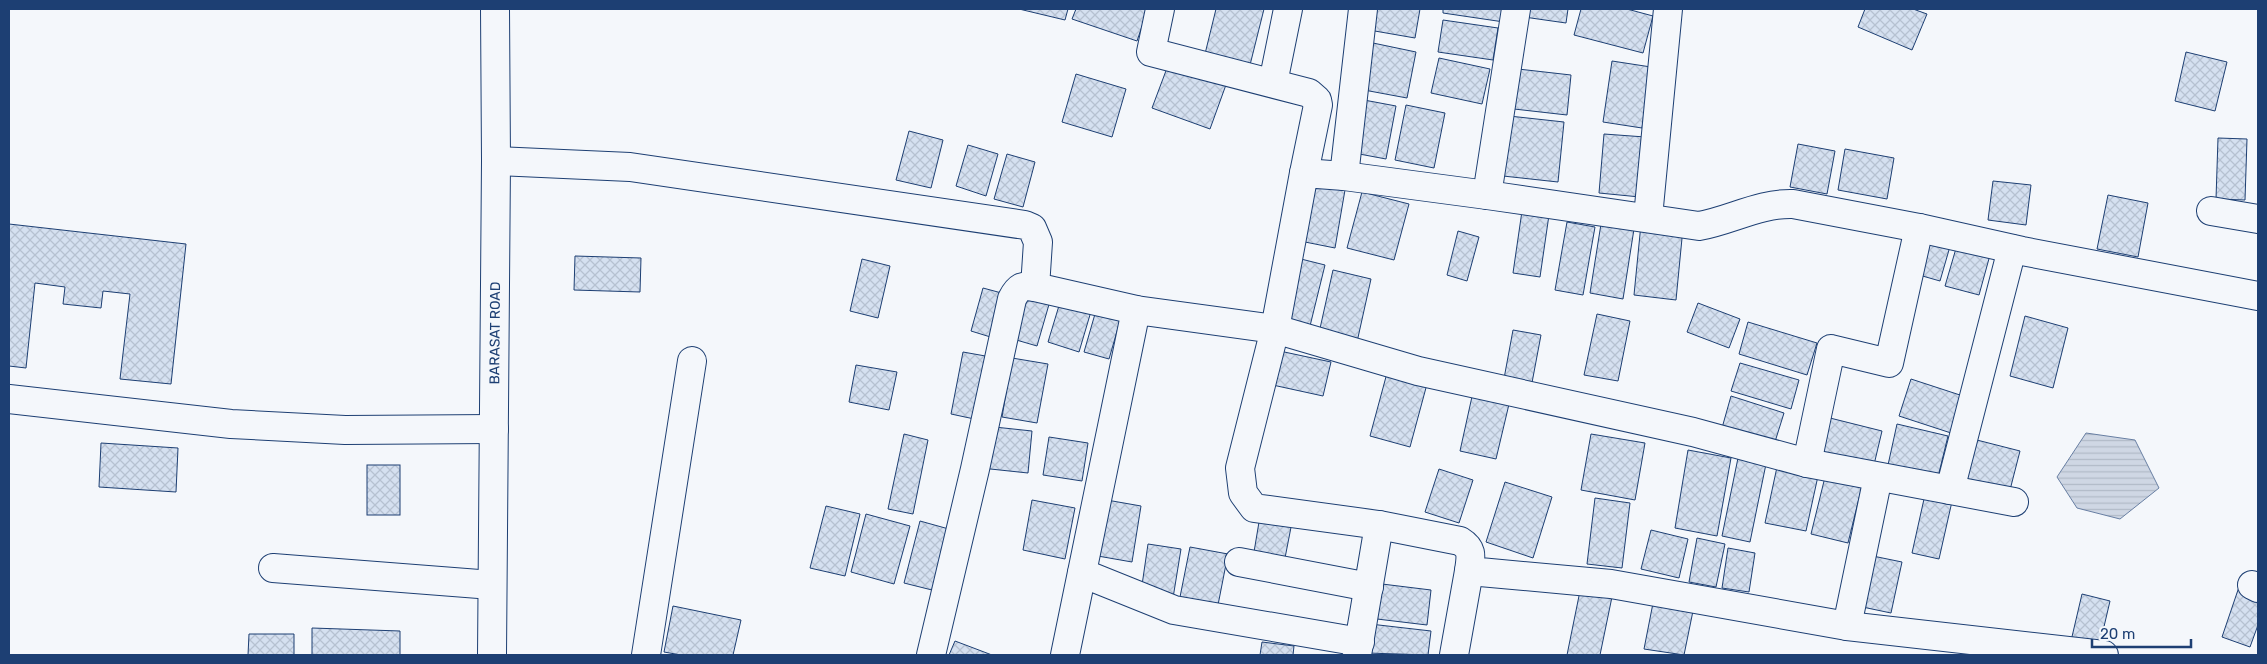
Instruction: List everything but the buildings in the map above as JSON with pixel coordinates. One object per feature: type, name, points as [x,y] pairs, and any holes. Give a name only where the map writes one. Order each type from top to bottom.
[{"type":"street","name":"BARASAT ROAD","points":[[492,655],[496,161],[495,9]]},
{"type":"street","points":[[1160,9],[1152,52],[1309,93],[1317,100],[1318,105],[1275,329],[1240,468],[1243,493],[1254,508],[1379,525],[1460,541],[1470,547],[1472,553],[1454,655]]},
{"type":"street","points":[[1273,83],[1288,9]]},
{"type":"street","points":[[1344,176],[1362,9]]},
{"type":"street","points":[[1487,195],[1516,9]]},
{"type":"street","points":[[1648,217],[1668,9]]},
{"type":"street","points":[[496,161],[630,167],[1025,225],[1032,228],[1038,242],[1035,287]]},
{"type":"street","points":[[1304,173],[1344,176],[1487,195],[1648,217],[1699,226],[1718,222],[1760,206],[1785,204],[1919,228],[2012,249],[2258,296]]},
{"type":"street","points":[[2210,211],[2258,219]]},
{"type":"street","points":[[1808,464],[1831,349],[1889,363],[1919,228]]},
{"type":"street","points":[[1950,490],[2012,249]]},
{"type":"street","points":[[931,655],[973,479],[1012,299],[1019,287],[1025,285],[1136,310],[1275,329],[1418,371],[1693,432],[1808,464],[2014,502]]},
{"type":"street","points":[[1065,655],[1136,310]]},
{"type":"street","points":[[646,655],[692,361]]},
{"type":"street","points":[[9,399],[231,424],[345,430],[494,430]]},
{"type":"street","points":[[1847,626],[1878,477]]},
{"type":"street","points":[[1082,573],[1174,610],[1358,649],[1379,525]]},
{"type":"street","points":[[1239,562],[1369,587]]},
{"type":"street","points":[[273,568],[492,585]]},
{"type":"street","points":[[1469,570],[1611,584],[1847,626],[2104,655]]},
{"type":"shaded area","points":[[2086,433],[2135,440],[2159,488],[2120,519],[2077,508],[2057,477]]}]
